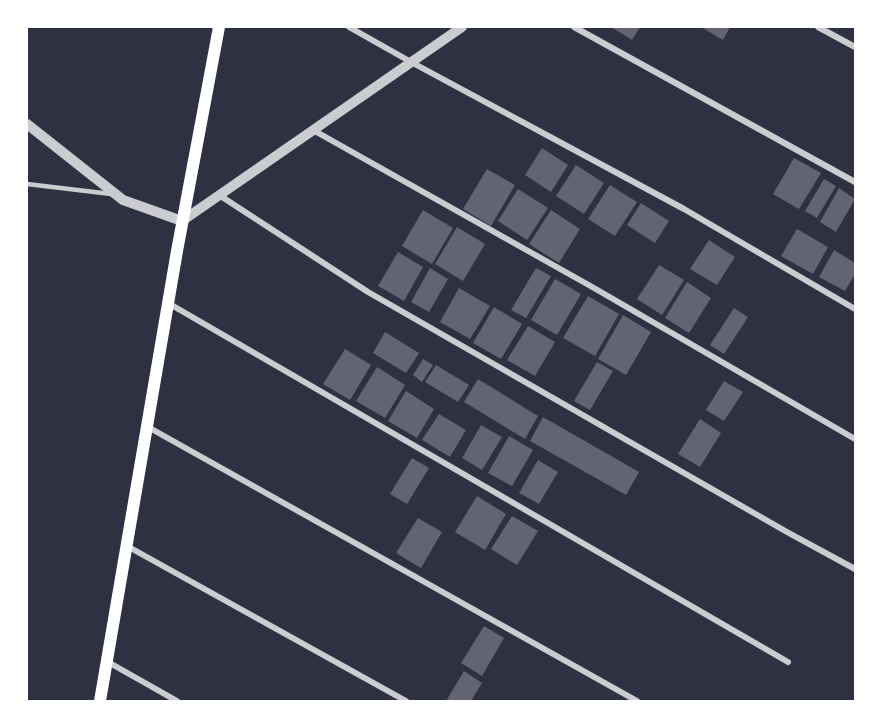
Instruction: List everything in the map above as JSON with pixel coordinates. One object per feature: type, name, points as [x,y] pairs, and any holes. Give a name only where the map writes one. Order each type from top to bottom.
[{"type":"main road","points":[[100,701],[182,221],[219,27]]},
{"type":"street","points":[[349,27],[684,209],[855,309]]},
{"type":"street","points":[[27,124],[123,200],[182,221],[462,27]]},
{"type":"street","points":[[574,27],[855,182]]},
{"type":"street","points":[[818,27],[855,46]]},
{"type":"street","points":[[313,130],[594,288],[855,439]]},
{"type":"street","points":[[219,195],[368,292],[855,569]]},
{"type":"street","points":[[168,303],[788,662]]},
{"type":"street","points":[[147,426],[637,701]]},
{"type":"street","points":[[127,545],[406,701]]},
{"type":"street","points":[[107,662],[177,701]]},
{"type":"lane","points":[[27,184],[117,195]]},
{"type":"building","points":[[611,27],[640,27],[632,40]]},
{"type":"building","points":[[701,27],[730,27],[723,40]]},
{"type":"building","points":[[542,148],[568,165],[551,192],[525,175]]},
{"type":"building","points":[[794,158],[821,173],[799,209],[773,194]]},
{"type":"building","points":[[576,165],[604,183],[584,214],[556,196]]},
{"type":"building","points":[[487,169],[515,185],[491,226],[463,209]]},
{"type":"building","points":[[824,179],[836,186],[817,218],[805,211]]},
{"type":"building","points":[[610,185],[637,202],[615,236],[588,219]]},
{"type":"building","points":[[839,188],[855,199],[836,232],[820,222]]},
{"type":"building","points":[[518,189],[548,208],[527,240],[498,221]]},
{"type":"building","points":[[641,203],[669,221],[655,243],[627,225]]},
{"type":"building","points":[[423,210],[453,228],[432,264],[402,246]]},
{"type":"building","points":[[551,210],[580,229],[559,263],[529,244]]},
{"type":"building","points":[[457,227],[485,244],[463,281],[435,264]]},
{"type":"building","points":[[797,229],[828,247],[813,274],[781,256]]},
{"type":"building","points":[[709,240],[735,257],[717,285],[690,269]]},
{"type":"building","points":[[834,250],[855,263],[855,274],[845,291],[819,277]]},
{"type":"building","points":[[398,252],[423,267],[404,301],[378,286]]},
{"type":"building","points":[[659,265],[684,280],[662,315],[637,299]]},
{"type":"building","points":[[430,268],[448,279],[429,312],[411,302]]},
{"type":"building","points":[[536,268],[551,276],[526,318],[511,310]]},
{"type":"building","points":[[555,279],[581,294],[557,335],[531,320]]},
{"type":"building","points":[[687,282],[711,298],[689,333],[665,318]]},
{"type":"building","points":[[459,288],[490,306],[470,339],[440,322]]},
{"type":"building","points":[[588,296],[619,314],[595,356],[563,338]]},
{"type":"building","points":[[494,307],[522,324],[501,359],[473,343]]},
{"type":"building","points":[[734,308],[748,317],[724,354],[710,345]]},
{"type":"building","points":[[623,315],[651,332],[626,375],[598,359]]},
{"type":"building","points":[[528,326],[555,342],[535,376],[507,360]]},
{"type":"building","points":[[385,332],[419,353],[406,373],[373,353]]},
{"type":"building","points":[[345,349],[371,365],[350,400],[323,384]]},
{"type":"building","points":[[423,359],[433,365],[422,382],[413,375]]},
{"type":"building","points":[[597,362],[613,371],[590,410],[574,401]]},
{"type":"building","points":[[436,365],[469,385],[458,402],[425,382]]},
{"type":"building","points":[[377,367],[405,385],[385,418],[356,401]]},
{"type":"building","points":[[478,379],[538,416],[525,439],[464,402]]},
{"type":"building","points":[[724,381],[743,392],[724,421],[706,410]]},
{"type":"building","points":[[406,391],[434,409],[417,438],[388,421]]},
{"type":"building","points":[[439,414],[466,430],[450,457],[422,440]]},
{"type":"building","points":[[543,417],[639,472],[626,495],[530,441]]},
{"type":"building","points":[[700,419],[721,433],[700,467],[678,454]]},
{"type":"building","points":[[481,425],[502,437],[482,470],[462,458]]},
{"type":"building","points":[[509,436],[533,450],[512,486],[488,473]]},
{"type":"building","points":[[412,458],[429,468],[407,504],[390,494]]},
{"type":"building","points":[[538,460],[558,472],[539,504],[519,493]]},
{"type":"building","points":[[477,496],[506,514],[485,550],[455,532]]},
{"type":"building","points":[[512,516],[538,531],[517,565],[491,549]]},
{"type":"building","points":[[418,518],[442,532],[421,568],[396,553]]},
{"type":"building","points":[[484,626],[504,638],[482,676],[461,663]]},
{"type":"building","points":[[464,671],[482,683],[471,701],[446,701]]}]
